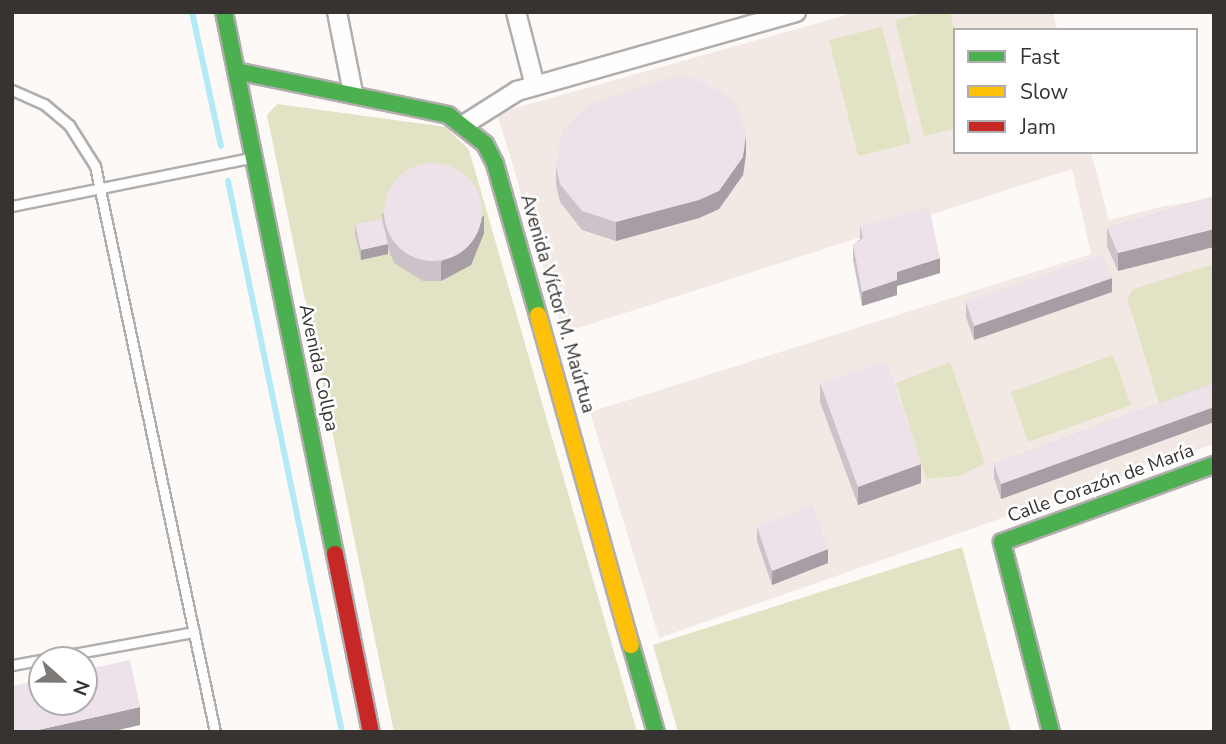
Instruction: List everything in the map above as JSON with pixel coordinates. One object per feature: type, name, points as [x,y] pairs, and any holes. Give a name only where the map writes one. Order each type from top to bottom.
[{"type":"street","name":"Avenida Collpa","points":[[224,12],[371,732]]},
{"type":"street","points":[[337,12],[353,93]]},
{"type":"street","points":[[516,12],[535,86]]},
{"type":"street","points":[[465,124],[485,107],[535,86],[796,12]]},
{"type":"street","name":"Avenida Víctor M. Maúrtua","points":[[236,71],[435,111],[465,124],[485,144],[495,164],[656,732]]},
{"type":"street","name":"Calle Corazón de María","points":[[1051,732],[1002,542],[1212,470]]},
{"type":"lane","points":[[12,90],[44,104],[69,125],[95,166],[215,732]]},
{"type":"lane","points":[[12,206],[254,157]]},
{"type":"lane","points":[[12,665],[194,632]]},
{"type":"shaded area","points":[[857,12],[1053,12],[1057,28],[953,28],[953,154],[1092,154],[1109,220],[1164,206],[1214,199],[1214,444],[659,638],[590,412],[1091,254],[1072,169],[563,333],[497,113]]},
{"type":"green space","points":[[928,12],[950,12],[954,28],[953,129],[924,136],[895,20]]},
{"type":"green space","points":[[882,27],[911,143],[858,156],[829,40]]},
{"type":"green space","points":[[277,104],[446,127],[469,150],[637,732],[394,732],[267,115]]},
{"type":"green space","points":[[1214,264],[1214,387],[1160,406],[1127,298],[1133,289]]},
{"type":"green space","points":[[1113,355],[1131,405],[1028,442],[1011,392]]},
{"type":"green space","points":[[950,362],[985,463],[960,476],[926,479],[896,383]]},
{"type":"green space","points":[[962,547],[1011,732],[678,732],[653,645]]},
{"type":"building","points":[[672,77],[693,77],[730,97],[741,115],[746,136],[743,157],[719,191],[699,200],[616,222],[582,211],[560,184],[556,166],[562,131],[587,105]]},
{"type":"building","points":[[433,163],[452,166],[468,177],[479,193],[482,212],[479,231],[468,247],[452,258],[433,261],[414,258],[398,247],[387,231],[384,212],[387,193],[398,177],[414,166]]},
{"type":"building","points":[[1214,196],[1214,229],[1118,253],[1107,228]]},
{"type":"building","points":[[929,207],[940,258],[897,272],[897,280],[862,292],[853,245],[863,238],[860,226]]},
{"type":"building","points":[[382,219],[388,244],[361,250],[355,224]]},
{"type":"building","points":[[1103,254],[1112,278],[974,326],[966,302]]},
{"type":"building","points":[[887,361],[921,464],[858,487],[820,383]]},
{"type":"building","points":[[1214,383],[1214,407],[1001,484],[994,464]]},
{"type":"building","points":[[813,505],[828,549],[772,571],[757,527]]},
{"type":"building","points":[[130,660],[140,707],[29,732],[12,732],[12,686],[28,683],[28,716],[98,716],[98,667]]},
{"type":"waterway","points":[[192,12],[221,146]]},
{"type":"waterway","points":[[228,181],[342,732]]},
{"type":"traffic: fast","points":[[224,12],[335,554]]},
{"type":"traffic: fast","points":[[236,71],[448,115],[485,144],[495,164],[538,315]]},
{"type":"traffic: fast","points":[[1051,732],[1002,542],[1214,465]]},
{"type":"traffic: fast","points":[[631,645],[656,732]]},
{"type":"traffic: slow","points":[[538,315],[631,645]]},
{"type":"traffic: jam","points":[[335,554],[371,732]]}]
